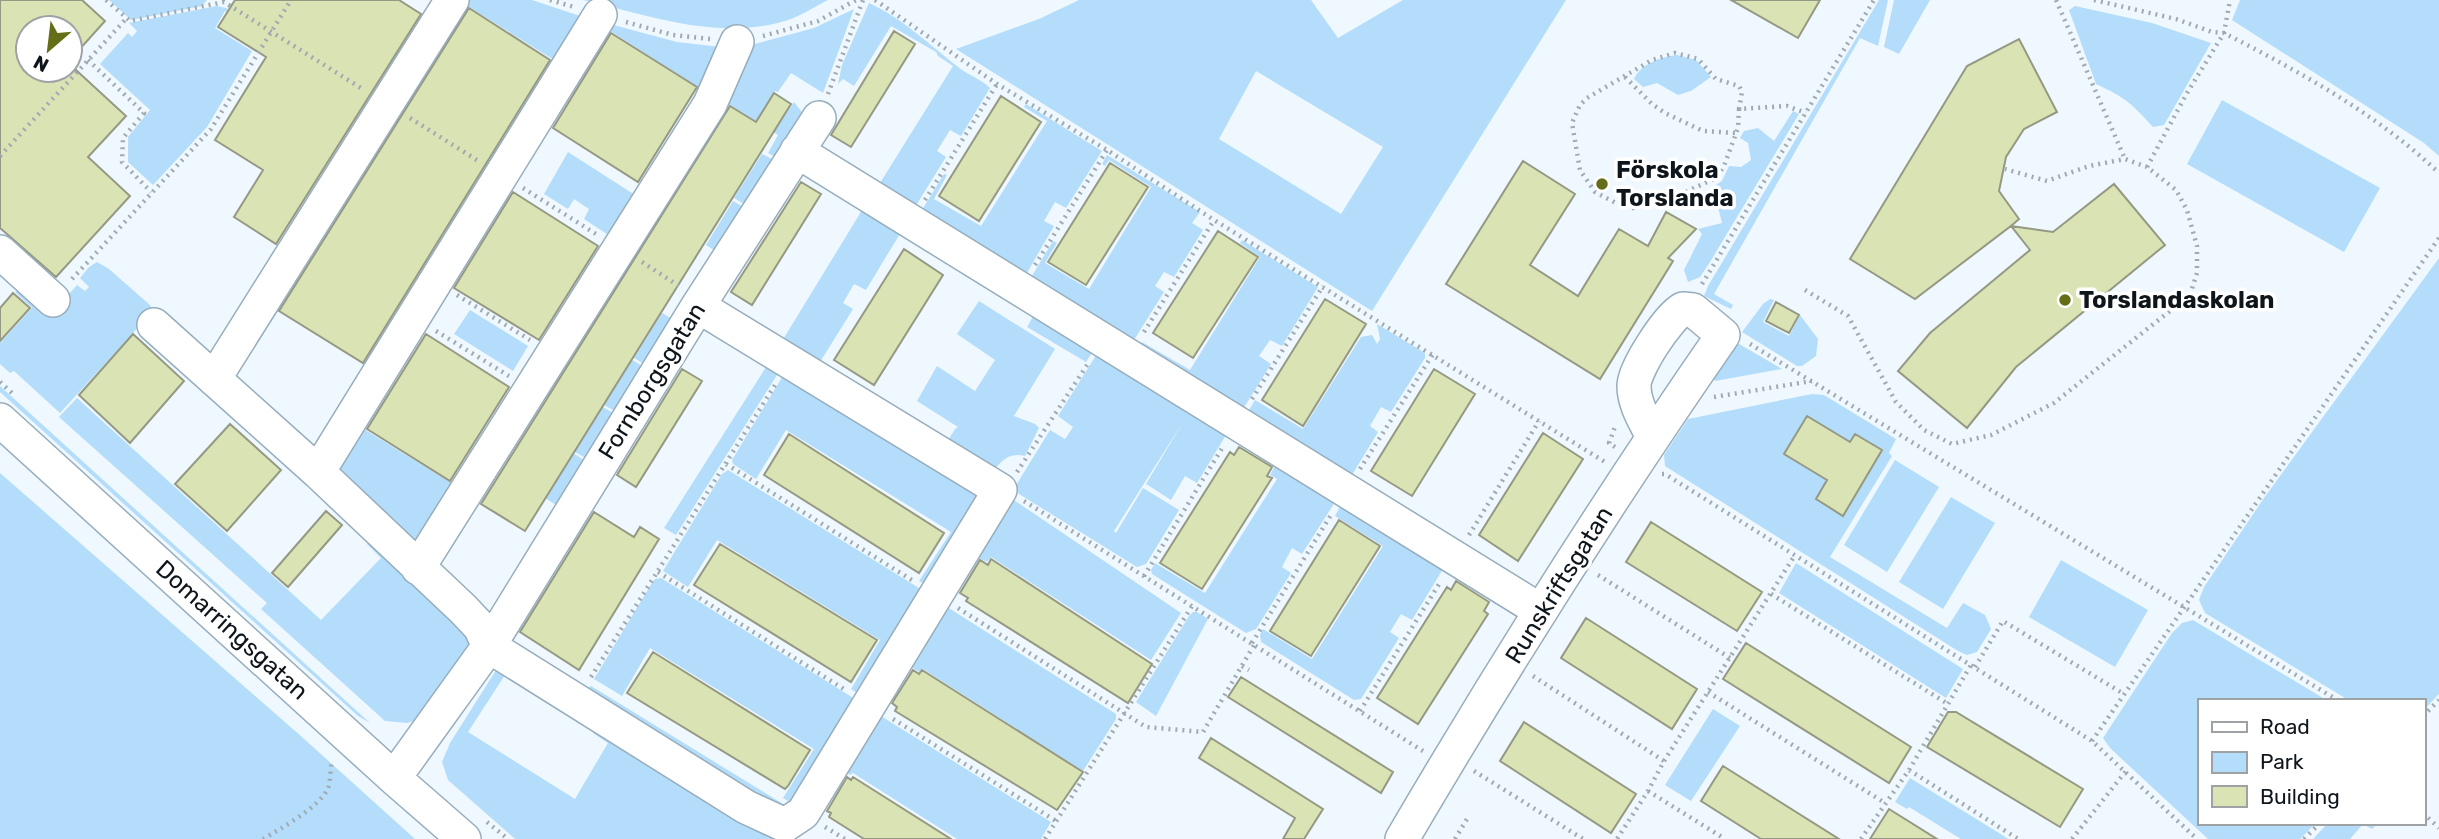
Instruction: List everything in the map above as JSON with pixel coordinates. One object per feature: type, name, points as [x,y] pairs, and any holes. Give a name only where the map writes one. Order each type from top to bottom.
[{"type":"street","points":[[214,379],[452,0]]},
{"type":"street","points":[[318,472],[600,15]]},
{"type":"street","points":[[418,568],[710,104],[737,42]]},
{"type":"street","name":"Fornborgsgatan","points":[[394,778],[489,646],[700,303],[819,118]]},
{"type":"street","points":[[797,151],[1541,611]]},
{"type":"street","points":[[0,251],[53,300]]},
{"type":"street","points":[[154,325],[318,472],[481,627],[489,646],[746,807],[785,825],[803,813],[1003,490],[789,361],[700,303]]},
{"type":"street","points":[[1653,437],[1640,411],[1635,394],[1635,377],[1671,318],[1683,309],[1693,310],[1736,339]]},
{"type":"street","name":"Runskriftsgatan","points":[[1402,839],[1623,474],[1653,437],[1675,403],[1736,339]]},
{"type":"street","name":"Domarringsgatan","points":[[0,420],[464,839]]},
{"type":"path","points":[[106,0],[130,21],[224,2],[619,248],[700,303]]},
{"type":"path","points":[[53,300],[211,129],[291,0]]},
{"type":"path","points":[[550,0],[673,34],[737,42],[818,21],[856,0]]},
{"type":"path","points":[[819,118],[863,0]]},
{"type":"path","points":[[875,0],[998,84],[1623,474],[1665,474],[2092,741],[2197,839]]},
{"type":"path","points":[[1696,295],[1874,0]]},
{"type":"path","points":[[2056,0],[2124,159]]},
{"type":"path","points":[[2094,0],[2224,33],[2311,79],[2362,113],[2439,173]]},
{"type":"path","points":[[2147,166],[2224,33],[2230,0]]},
{"type":"path","points":[[0,156],[126,19]]},
{"type":"path","points":[[1684,53],[1698,59],[1720,82],[1739,86],[1742,92],[1740,109],[1736,133],[1724,166],[1716,178],[1679,195],[1633,208],[1595,192],[1580,170],[1572,123],[1580,104],[1652,60],[1665,55],[1684,53]]},
{"type":"path","points":[[88,60],[144,113],[123,138],[121,162],[151,192]]},
{"type":"path","points":[[1625,77],[1651,104],[1665,113],[1703,131],[1736,133]]},
{"type":"path","points":[[911,222],[998,84]]},
{"type":"path","points":[[1740,109],[1787,106],[1805,113]]},
{"type":"path","points":[[1020,289],[1107,150]]},
{"type":"path","points":[[1805,290],[1848,316],[1896,402],[1924,430],[1952,444],[1991,435],[2054,403],[2190,295],[2197,273],[2197,246],[2188,210],[2176,190],[2147,166],[2124,159],[2089,166],[2047,181],[2005,169]]},
{"type":"path","points":[[1214,220],[1116,349],[1003,490],[1254,645],[1583,839]]},
{"type":"path","points":[[2092,741],[2439,238]]},
{"type":"path","points":[[436,281],[552,355]]},
{"type":"path","points":[[414,317],[531,389]]},
{"type":"path","points":[[1736,339],[1813,381],[2336,699]]},
{"type":"path","points":[[575,701],[789,361]]},
{"type":"path","points":[[1675,403],[1813,381]]},
{"type":"path","points":[[1618,417],[1609,443],[1627,455],[1623,474]]},
{"type":"path","points":[[726,464],[1146,727],[1203,732],[1211,724],[1254,645]]},
{"type":"path","points":[[1617,839],[1795,555]]},
{"type":"path","points":[[1573,560],[1730,658]]},
{"type":"path","points":[[1770,594],[1948,704]]},
{"type":"path","points":[[1045,839],[1192,606]]},
{"type":"path","points":[[1861,839],[2003,621],[2124,694]]},
{"type":"path","points":[[1511,662],[1664,761]]},
{"type":"path","points":[[1242,666],[1249,670]]},
{"type":"path","points":[[1708,692],[1885,803]]},
{"type":"path","points":[[2425,714],[2439,701]]},
{"type":"path","points":[[263,839],[289,825],[313,806],[328,788],[332,760],[339,753]]},
{"type":"path","points":[[1909,769],[2018,839]]},
{"type":"path","points":[[2072,839],[2126,771]]},
{"type":"path","points":[[1648,790],[1725,839]]},
{"type":"path","points":[[2425,815],[2439,828]]},
{"type":"path","points":[[1455,839],[1467,819]]},
{"type":"path","points":[[2304,839],[2317,825]]},
{"type":"green space","points":[[109,0],[207,0],[202,6],[131,20]]},
{"type":"green space","points":[[458,0],[532,0],[586,18],[565,67]]},
{"type":"green space","points":[[583,0],[828,0],[785,21],[734,28],[683,24]]},
{"type":"green space","points":[[1079,0],[1311,0],[1338,38],[1403,0],[1566,0],[1372,311],[956,49],[1039,19]],"holes":[[[1256,71],[1383,147],[1341,214],[1219,139]]]},
{"type":"green space","points":[[1879,0],[1888,0],[1878,46],[1860,38],[1714,294],[1733,305],[1731,309],[1704,296],[1708,286]]},
{"type":"green space","points":[[1894,0],[1930,0],[1899,54],[1884,47]]},
{"type":"green space","points":[[2240,0],[2439,0],[2439,156],[2424,143],[2232,20]]},
{"type":"green space","points":[[869,3],[904,24],[958,67],[990,88],[961,136],[950,130],[937,151],[946,157],[912,212],[875,191],[953,66],[936,52],[891,26],[854,86],[843,79],[838,84],[842,65]]},
{"type":"green space","points":[[217,6],[226,8],[243,19],[242,21],[225,11],[215,28],[252,51],[207,127],[153,185],[128,162],[128,137],[150,110],[100,64],[128,33],[132,37],[137,31],[129,23]]},
{"type":"green space","points":[[2075,6],[2152,23],[2211,43],[2164,125],[2153,127],[2128,102],[2096,84],[2069,10]]},
{"type":"green space","points":[[854,9],[823,93],[791,73],[765,106],[783,118],[794,102],[805,116],[779,159],[768,153],[778,135],[719,98],[744,47],[814,28]]},
{"type":"green space","points":[[606,23],[677,42],[721,47],[709,94],[604,27]]},
{"type":"green space","points":[[1677,55],[1696,60],[1711,77],[1691,91],[1678,95],[1657,83],[1643,87],[1634,79],[1641,69],[1652,62]]},
{"type":"green space","points":[[2222,100],[2380,188],[2344,252],[2187,164]]},
{"type":"green space","points":[[1026,104],[1102,151],[1066,208],[1055,202],[1044,221],[1054,226],[1024,278],[919,215],[944,174],[947,175],[934,199],[981,226],[1047,121],[1024,107]]},
{"type":"green space","points":[[1793,111],[1799,114],[1710,262],[1700,277],[1688,282],[1684,270],[1702,234],[1698,229],[1722,223],[1713,187],[1722,181],[1729,166],[1741,167],[1751,160],[1748,143],[1740,138],[1744,131],[1758,128],[1774,141]]},
{"type":"green space","points":[[568,152],[635,195],[610,236],[584,219],[589,209],[574,199],[568,209],[544,194]]},
{"type":"green space","points":[[762,154],[776,161],[749,207],[734,198]]},
{"type":"green space","points":[[1107,155],[1200,212],[1192,223],[1203,230],[1174,277],[1164,272],[1155,286],[1164,292],[1129,348],[1027,284],[1053,241],[1057,243],[1045,263],[1089,289],[1151,187],[1109,160],[1105,166],[1102,164]]},
{"type":"green space","points":[[733,201],[747,209],[720,254],[706,245]]},
{"type":"green space","points":[[867,202],[901,232],[866,290],[854,284],[843,303],[853,309],[820,362],[779,346]]},
{"type":"green space","points":[[1242,240],[1318,287],[1282,346],[1270,340],[1259,356],[1271,364],[1240,414],[1136,353],[1142,342],[1190,370],[1260,257],[1240,243]]},
{"type":"green space","points":[[2439,258],[2439,694],[2425,709],[2425,699],[2347,699],[2205,613],[2199,600],[2204,587],[2264,498]]},
{"type":"green space","points":[[97,262],[109,269],[150,305],[153,311],[60,413],[14,371],[10,373],[0,364],[0,343],[32,308],[15,292],[21,286],[54,311],[77,285],[85,291],[89,287],[80,278]]},
{"type":"green space","points":[[1770,299],[1774,300],[1763,322],[1789,336],[1800,315],[1818,339],[1816,356],[1802,366],[1797,366],[1742,332],[1763,304]]},
{"type":"green space","points":[[979,301],[1055,349],[1014,416],[1039,428],[1025,456],[1009,457],[990,475],[944,447],[958,427],[917,401],[937,366],[975,391],[995,360],[957,334]]},
{"type":"green space","points":[[470,310],[528,346],[513,371],[454,334]]},
{"type":"green space","points":[[662,313],[677,322],[649,367],[634,358]]},
{"type":"green space","points":[[1035,313],[1097,345],[1086,362],[1027,327]]},
{"type":"green space","points":[[1377,324],[1425,353],[1425,358],[1391,412],[1381,407],[1370,426],[1378,432],[1349,480],[1244,419],[1255,400],[1303,429],[1361,337],[1372,335],[1377,344],[1380,339]]},
{"type":"green space","points":[[1734,341],[1782,369],[1715,381],[1712,376]]},
{"type":"green space","points":[[1100,349],[1226,435],[1197,483],[1185,476],[1171,500],[1146,484],[1183,422],[1114,531],[1116,533],[1143,488],[1179,510],[1146,564],[1137,567],[1019,494],[1015,487],[1050,430],[1065,439],[1073,427],[1058,416]]},
{"type":"green space","points":[[773,356],[782,367],[676,535],[664,528]]},
{"type":"green space","points":[[632,360],[648,369],[620,414],[604,405]]},
{"type":"green space","points":[[784,374],[982,494],[932,588],[919,581],[951,532],[786,430],[756,479],[733,464],[732,460]]},
{"type":"green space","points":[[0,386],[370,723],[358,716],[0,392]]},
{"type":"green space","points":[[1812,394],[1824,395],[1896,439],[1889,453],[1892,456],[1830,557],[1947,628],[1963,603],[1985,615],[1991,629],[1977,652],[1967,655],[1958,651],[1665,466],[1664,455],[1688,419]]},
{"type":"green space","points":[[77,398],[321,620],[381,558],[368,542],[476,642],[420,719],[407,723],[385,721],[261,609],[267,603],[59,417]]},
{"type":"green space","points":[[603,407],[618,416],[591,461],[575,452]]},
{"type":"green space","points":[[354,423],[461,489],[423,550],[326,469]]},
{"type":"green space","points":[[573,453],[589,463],[561,508],[545,498]]},
{"type":"green space","points":[[1278,460],[1335,502],[1302,554],[1292,548],[1282,567],[1291,573],[1256,629],[1246,633],[1152,574],[1151,570],[1155,563],[1205,593],[1277,479],[1270,475]]},
{"type":"green space","points":[[1895,460],[1939,487],[1887,572],[1844,545]]},
{"type":"green space","points":[[728,470],[927,593],[864,698],[851,689],[880,640],[717,540],[688,587],[663,571],[722,474]]},
{"type":"green space","points":[[0,473],[302,737],[415,839],[0,839]]},
{"type":"green space","points":[[1008,496],[1181,613],[1151,660],[991,557],[987,562],[973,555]]},
{"type":"green space","points":[[1951,497],[1995,523],[1943,609],[1899,582]]},
{"type":"green space","points":[[1342,503],[1443,569],[1412,620],[1401,614],[1390,632],[1399,638],[1361,699],[1354,700],[1261,642],[1260,635],[1263,629],[1312,659],[1383,546],[1335,516]]},
{"type":"green space","points":[[2061,560],[2148,610],[2115,667],[2029,617]]},
{"type":"green space","points":[[1796,563],[1963,669],[1946,698],[1779,593]]},
{"type":"green space","points":[[661,578],[855,699],[798,807],[783,798],[814,749],[650,648],[622,696],[594,679],[652,583]]},
{"type":"green space","points":[[944,605],[1116,714],[1116,719],[1083,771],[923,669],[919,672],[907,664]]},
{"type":"green space","points":[[1197,612],[1208,619],[1156,716],[1136,702],[1189,616]]},
{"type":"green space","points":[[2193,620],[2325,699],[2198,699],[2198,825],[2314,825],[2300,839],[2208,839],[2110,748],[2103,738],[2172,633],[2182,623]]},
{"type":"green space","points":[[498,667],[505,675],[468,732],[575,799],[608,743],[593,733],[600,724],[785,839],[515,839],[448,780],[442,762],[450,743]]},
{"type":"green space","points":[[591,686],[788,807],[776,813],[586,689]]},
{"type":"green space","points":[[1713,709],[1740,726],[1691,801],[1665,785]]},
{"type":"green space","points":[[876,713],[1051,822],[1041,839],[957,839],[853,773],[850,775],[841,768]]},
{"type":"green space","points":[[1910,778],[2008,839],[1961,839],[1909,807],[1907,809],[1895,802]]},
{"type":"green space","points":[[2326,825],[2362,825],[2350,839],[2313,839]]},
{"type":"building","points":[[0,0],[82,0],[105,21],[84,44],[84,14],[14,14],[14,84],[84,84],[84,77],[126,116],[88,157],[130,196],[56,277],[0,228]]},
{"type":"building","points":[[235,0],[399,0],[421,14],[276,244],[234,217],[263,170],[215,140],[266,57],[218,27]]},
{"type":"building","points":[[1731,0],[1820,0],[1798,38]]},
{"type":"building","points":[[469,8],[550,60],[363,363],[279,311]]},
{"type":"building","points":[[894,31],[915,44],[851,147],[831,135]]},
{"type":"building","points":[[611,33],[697,87],[638,182],[553,128]]},
{"type":"building","points":[[2019,39],[2057,112],[2024,129],[2006,157],[1999,191],[2019,219],[1915,299],[1850,259],[1967,66]]},
{"type":"building","points":[[774,93],[791,104],[525,531],[481,504],[730,106],[756,122]]},
{"type":"building","points":[[1001,96],[1041,122],[979,221],[939,196]]},
{"type":"building","points":[[1523,161],[1575,194],[1530,265],[1578,296],[1619,229],[1648,246],[1666,212],[1696,229],[1668,258],[1673,261],[1600,379],[1446,284]]},
{"type":"building","points":[[1110,163],[1148,187],[1086,285],[1048,262]]},
{"type":"building","points":[[801,182],[821,194],[752,305],[731,292]]},
{"type":"building","points":[[2114,184],[2165,245],[2016,367],[1967,428],[1898,371],[1930,333],[2030,250],[2011,226],[2053,232]]},
{"type":"building","points":[[513,192],[598,246],[539,340],[454,288]]},
{"type":"building","points":[[1218,231],[1258,257],[1193,358],[1153,333]]},
{"type":"building","points":[[904,249],[943,275],[874,385],[834,360]]},
{"type":"building","points":[[13,293],[30,308],[0,341],[0,308]]},
{"type":"building","points":[[1325,299],[1366,324],[1303,426],[1262,400]]},
{"type":"building","points":[[1776,302],[1799,315],[1789,333],[1766,321]]},
{"type":"building","points":[[133,334],[184,381],[130,443],[79,395]]},
{"type":"building","points":[[426,334],[509,387],[450,481],[367,429]]},
{"type":"building","points":[[682,369],[702,381],[636,487],[617,475]]},
{"type":"building","points":[[1434,369],[1475,394],[1412,496],[1371,471]]},
{"type":"building","points":[[1807,416],[1850,442],[1855,434],[1882,450],[1843,516],[1816,499],[1827,480],[1784,454]]},
{"type":"building","points":[[230,424],[281,470],[227,531],[175,484]]},
{"type":"building","points":[[1543,433],[1583,459],[1518,561],[1479,535]]},
{"type":"building","points":[[789,434],[944,533],[919,573],[764,475]]},
{"type":"building","points":[[1239,447],[1272,467],[1267,476],[1272,478],[1202,589],[1160,563],[1230,452],[1234,455]]},
{"type":"building","points":[[326,511],[342,525],[288,587],[272,573]]},
{"type":"building","points":[[594,512],[634,537],[640,527],[659,539],[579,670],[520,632]]},
{"type":"building","points":[[1339,520],[1380,546],[1311,656],[1270,631]]},
{"type":"building","points":[[1651,522],[1762,592],[1737,631],[1626,562]]},
{"type":"building","points":[[720,544],[877,640],[851,682],[694,585]]},
{"type":"building","points":[[991,559],[1152,664],[1128,703],[966,601],[968,598],[960,593],[980,560],[988,565]]},
{"type":"building","points":[[1456,581],[1489,602],[1484,611],[1488,614],[1418,724],[1377,698],[1447,587],[1451,590]]},
{"type":"building","points":[[1586,618],[1697,689],[1672,729],[1561,658]]},
{"type":"building","points":[[1746,643],[1911,747],[1889,783],[1723,679]]},
{"type":"building","points":[[653,652],[810,750],[785,789],[627,693]]},
{"type":"building","points":[[913,670],[919,674],[922,670],[1083,772],[1057,810],[895,711],[897,707],[892,703]]},
{"type":"building","points":[[1241,677],[1393,772],[1381,793],[1228,697]]},
{"type":"building","points":[[1948,712],[1956,712],[2083,789],[2060,827],[1927,747]]},
{"type":"building","points":[[1524,722],[1636,794],[1611,833],[1500,761]]},
{"type":"building","points":[[1211,738],[1323,809],[1304,839],[1283,839],[1295,818],[1199,758]]},
{"type":"building","points":[[1723,766],[1839,839],[1761,839],[1701,801]]},
{"type":"building","points":[[847,777],[851,780],[853,777],[951,839],[864,839],[829,817],[831,813],[827,811]]},
{"type":"building","points":[[1889,809],[1937,839],[1870,839]]},
{"type":"place","name":"Förskola Torslanda","points":[[1602,184]]},
{"type":"place","name":"Torslandaskolan","points":[[2065,300]]}]
